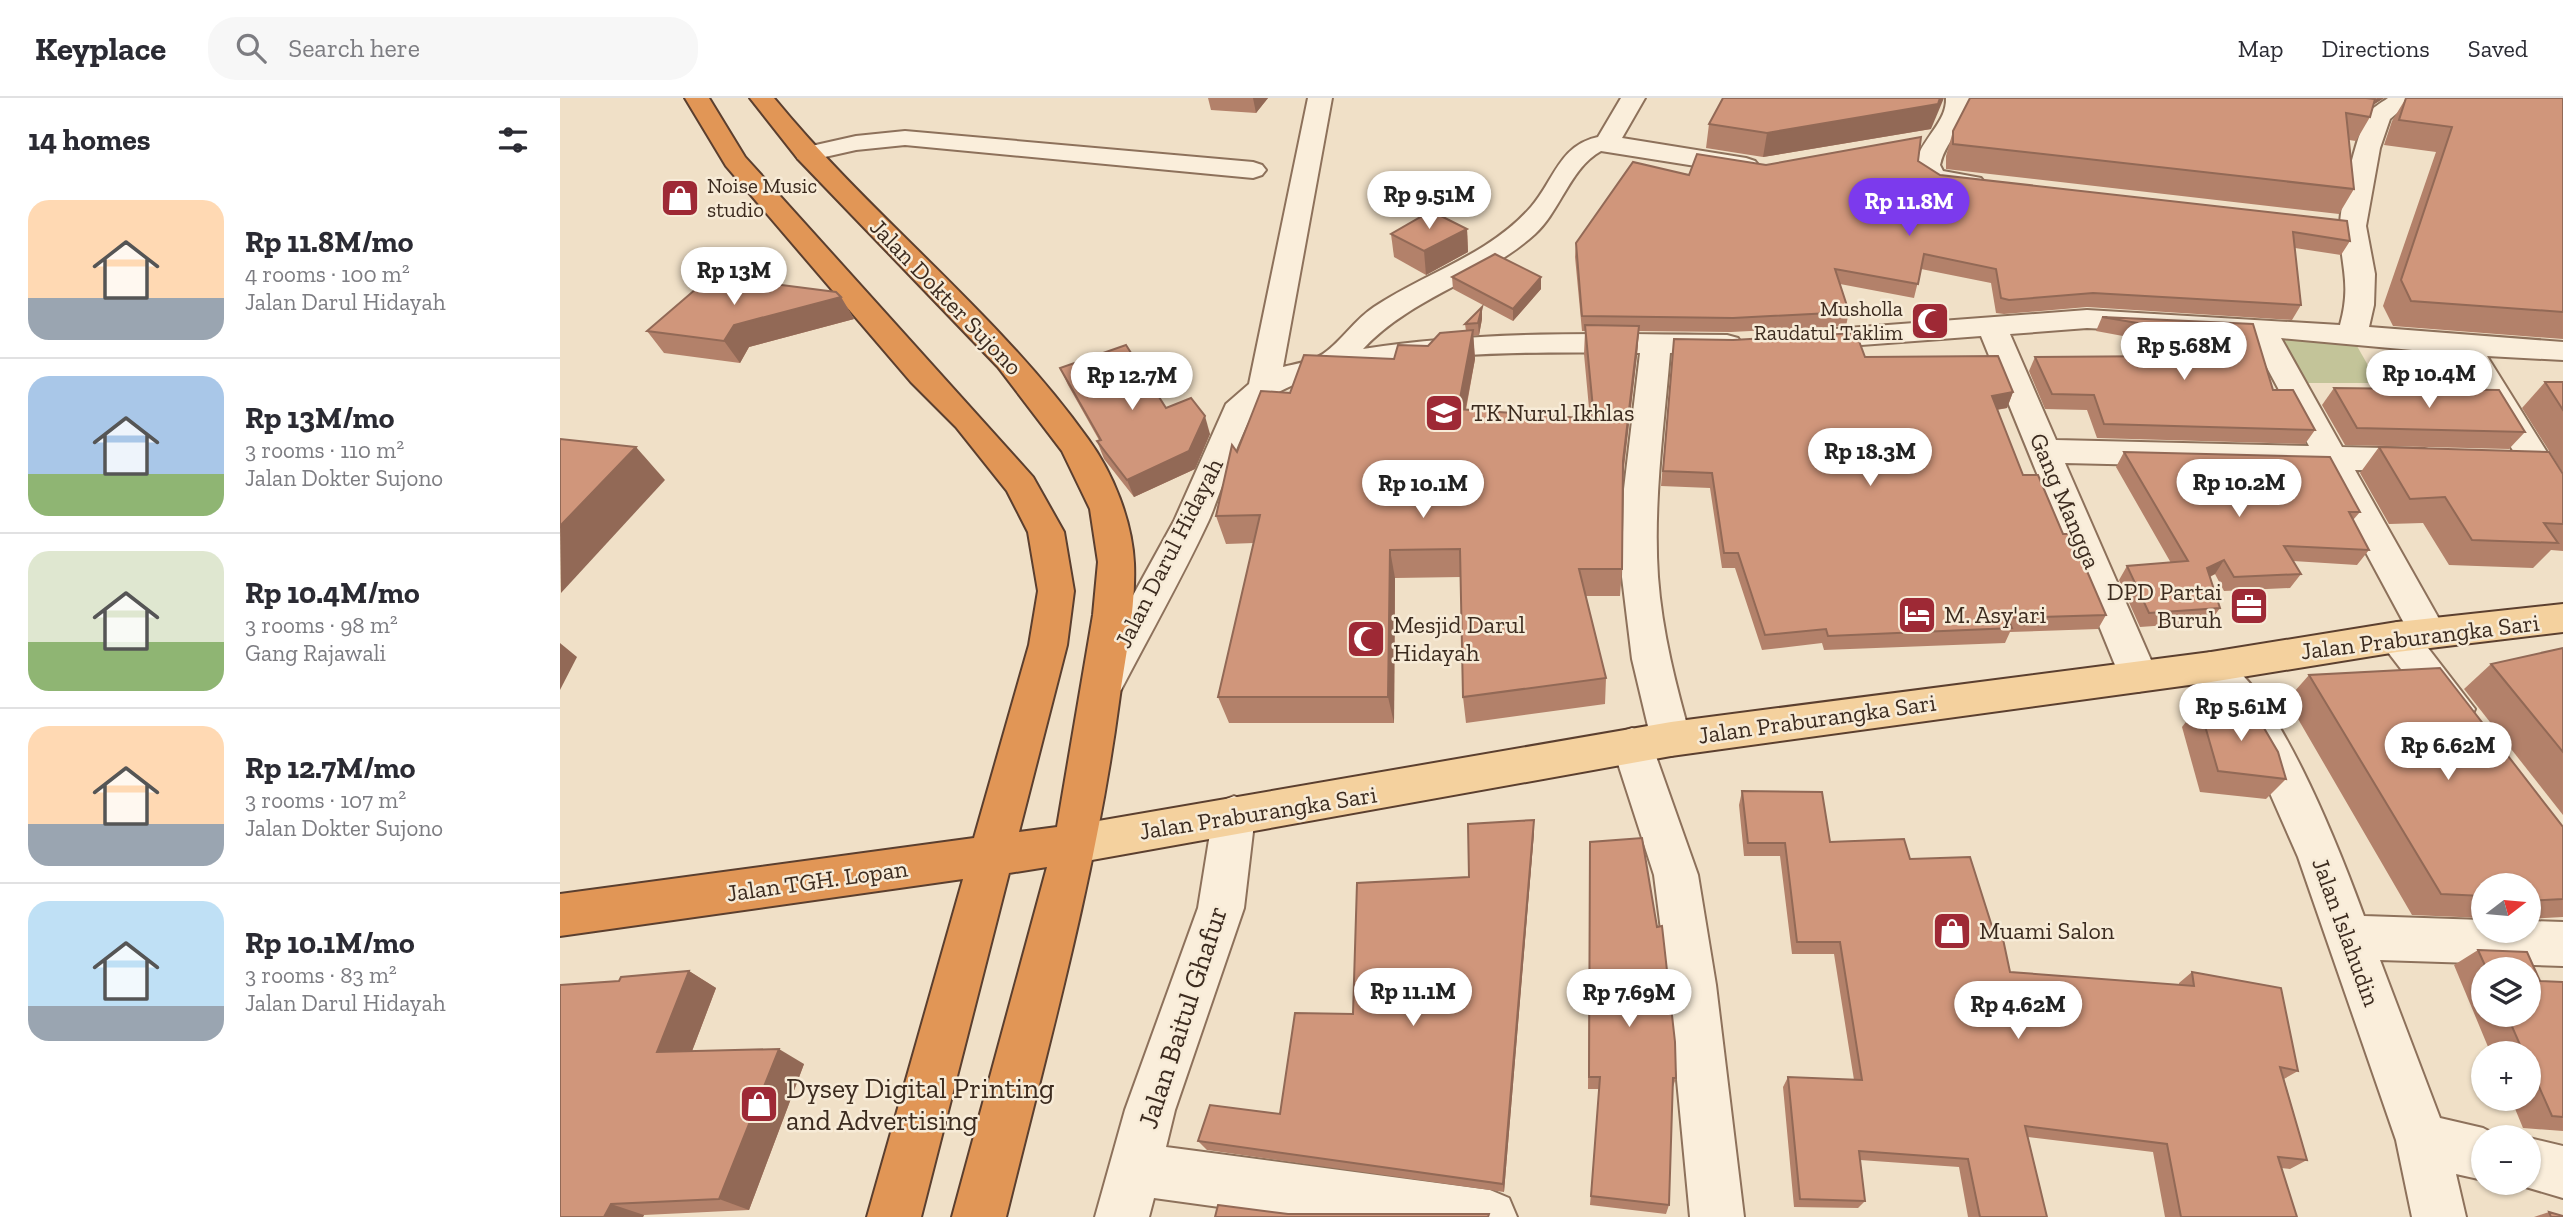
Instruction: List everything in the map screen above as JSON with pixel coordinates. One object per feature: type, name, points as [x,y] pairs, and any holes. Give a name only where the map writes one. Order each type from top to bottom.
[{"type":"highway","points":[[697,98],[735,161],[922,375],[967,420],[1021,485],[1046,532],[1056,591],[1048,645],[993,858],[894,1217]]},
{"type":"highway","name":"Jalan Dokter Sujono","points":[[762,98],[807,154],[1009,360],[1077,447],[1107,509],[1116,562],[1100,693],[1074,844],[979,1217]]},
{"type":"highway","name":"Jalan TGH. Lopan","points":[[560,915],[993,858],[1074,844]]},
{"type":"main road","name":"Jalan Praburangka Sari","points":[[1074,844],[1400,789],[1651,742],[2211,667],[2412,635],[2563,618]]},
{"type":"street","points":[[1264,386],[1320,98]]},
{"type":"street","points":[[1607,143],[1633,98]]},
{"type":"street","points":[[1958,98],[1959,111],[1954,121],[1925,140],[1930,175],[1941,179],[1996,185]]},
{"type":"street","points":[[2352,335],[2360,305],[2361,274],[2353,226],[2368,148],[2367,114],[2403,98]]},
{"type":"street","points":[[807,154],[905,138],[1253,170]]},
{"type":"street","points":[[1333,362],[1365,328],[1384,313],[1473,264],[1541,213],[1574,157],[1587,146],[1607,143],[1741,166],[1772,166]]},
{"type":"street","points":[[2326,222],[2353,226]]},
{"type":"street","name":"Jalan Darul Hidayah","points":[[1100,693],[1123,643],[1191,521],[1231,424],[1247,397],[1264,386],[1333,362],[1460,348],[1570,342],[1769,342],[2087,319],[2563,351]]},
{"type":"street","name":"Gang Mangga","points":[[1992,327],[2138,676]]},
{"type":"street","points":[[2262,331],[2334,458],[2412,635],[2474,734]]},
{"type":"street","points":[[1656,344],[1639,527],[1651,742],[1676,875],[1692,985],[1717,1217]]},
{"type":"street","points":[[2466,346],[2563,506]]},
{"type":"street","points":[[2045,452],[2459,461]]},
{"type":"street","points":[[2497,462],[2536,464]]},
{"type":"street","name":"Jalan Islahudin","points":[[2211,667],[2247,710],[2280,768],[2320,857],[2422,1140],[2439,1217]]},
{"type":"street","name":"Jalan Baitul Ghafur","points":[[1128,1193],[1184,1010],[1221,908],[1234,815]]},
{"type":"street","points":[[2347,937],[2563,944]]},
{"type":"street","points":[[2422,1140],[2471,1151]]},
{"type":"street","points":[[2541,1167],[2563,1172]]},
{"type":"street","points":[[1128,1193],[1490,1217]]},
{"type":"green space","points":[[2267,334],[2353,339],[2378,383],[2296,383]]},
{"type":"building","points":[[1723,98],[1940,98],[1938,104],[1767,133],[1709,124]]},
{"type":"building","points":[[1970,98],[2375,99],[2370,117],[2346,113],[2354,189],[1953,144],[1953,131]]},
{"type":"building","points":[[2406,98],[2563,98],[2563,312],[2411,301],[2401,280],[2452,127],[2399,120]]},
{"type":"building","points":[[1921,137],[1918,161],[1940,175],[2347,221],[2350,241],[2293,232],[2301,305],[2093,293],[2009,300],[2001,298],[1996,269],[1924,254],[1918,284],[1835,269],[1849,312],[1733,318],[1582,316],[1576,243],[1633,162],[1689,175],[1697,154],[1766,165]]},
{"type":"building","points":[[1431,211],[1467,229],[1424,251],[1391,234]]},
{"type":"building","points":[[1495,254],[1541,277],[1513,309],[1452,277]]},
{"type":"building","points":[[711,276],[836,292],[841,297],[734,325],[724,341],[647,331]]},
{"type":"building","points":[[1482,307],[1478,323],[1465,324]]},
{"type":"building","points":[[2102,317],[2253,324],[2273,390],[2293,390],[2315,430],[2104,424],[2094,395],[2052,394],[2035,357],[2171,356],[2173,329]]},
{"type":"building","points":[[1585,325],[1639,326],[1623,461],[1622,569],[1579,569],[1606,678],[1463,697],[1460,549],[1390,550],[1388,697],[1218,697],[1260,515],[1216,516],[1232,445],[1237,452],[1261,391],[1290,393],[1304,355],[1394,359],[1398,345],[1428,346],[1440,333],[1473,330],[1458,409],[1594,419]]},
{"type":"building","points":[[1856,333],[1865,357],[1998,356],[2013,392],[1992,396],[2023,475],[2038,475],[2063,534],[2071,534],[2106,615],[2008,618],[2012,628],[1828,636],[1826,629],[1765,635],[1738,553],[1724,553],[1712,473],[1663,471],[1674,339],[1733,340]]},
{"type":"building","points":[[1126,345],[1166,408],[1191,398],[1205,416],[1189,451],[1127,480],[1097,441],[1101,440],[1060,368]]},
{"type":"building","points":[[2545,382],[2563,382],[2563,410]]},
{"type":"building","points":[[2334,388],[2499,390],[2525,432],[2357,428]]},
{"type":"building","points":[[560,439],[636,447],[560,526]]},
{"type":"building","points":[[2379,447],[2549,452],[2563,474],[2563,524],[2544,523],[2558,543],[2472,540],[2445,497],[2410,499]]},
{"type":"building","points":[[2124,452],[2330,457],[2360,512],[2349,512],[2369,550],[2284,546],[2301,574],[2234,577],[2224,560],[2207,568],[2220,608],[2149,613],[2127,566],[2188,561]]},
{"type":"building","points":[[2563,648],[2563,752],[2491,664]]},
{"type":"building","points":[[2440,668],[2563,827],[2563,899],[2541,900],[2541,873],[2471,873],[2471,895],[2441,894],[2309,675]]},
{"type":"building","points":[[2199,705],[2254,711],[2278,752],[2286,779],[2218,771]]},
{"type":"building","points":[[1742,791],[1822,792],[1830,842],[1904,839],[1910,859],[1970,857],[1996,939],[2003,939],[2010,972],[2194,986],[2192,972],[2281,988],[2298,1071],[2280,1067],[2307,1160],[2278,1157],[2297,1217],[2181,1217],[2167,1144],[2025,1126],[2047,1217],[1980,1217],[1968,1159],[1859,1151],[1865,1201],[1800,1199],[1788,1077],[1862,1080],[1840,942],[1797,942],[1785,843],[1748,843]]},
{"type":"building","points":[[1534,820],[1503,1184],[1198,1141],[1210,1105],[1280,1114],[1295,1013],[1353,1014],[1357,883],[1469,877],[1468,824]]},
{"type":"building","points":[[1642,838],[1657,927],[1662,926],[1675,1042],[1676,1078],[1673,1078],[1669,1205],[1591,1196],[1600,1077],[1589,1077],[1590,842]]},
{"type":"building","points":[[2478,950],[2527,952],[2529,957],[2481,957]]},
{"type":"building","points":[[689,971],[657,1052],[779,1049],[719,1199],[611,1204],[604,1217],[560,1217],[560,985],[619,981],[621,977]]},
{"type":"building","points":[[2541,981],[2563,982],[2563,1117],[2552,1116],[2541,1091],[2541,1041],[2518,1041],[2512,1027],[2541,1027]]},
{"type":"building","points":[[1218,1205],[1288,1214],[1489,1214],[1488,1217],[1215,1217]]},
{"type":"building","points":[[2549,1212],[2563,1216],[2563,1217],[2551,1217]]},
{"type":"place","name":"Noise Music studio","points":[[680,198]]},
{"type":"place","name":"Musholla Raudatul Taklim","points":[[1930,321]]},
{"type":"place","name":"TK Nurul Ikhlas","points":[[1444,413]]},
{"type":"place","name":"DPD Partai Buruh","points":[[2249,606]]},
{"type":"place","name":"M. Asy'ari","points":[[1917,615]]},
{"type":"place","name":"Mesjid Darul Hidayah","points":[[1366,639]]},
{"type":"place","name":"Muami Salon","points":[[1952,931]]},
{"type":"place","name":"Dysey Digital Printing and Advertising","points":[[759,1104]]}]
